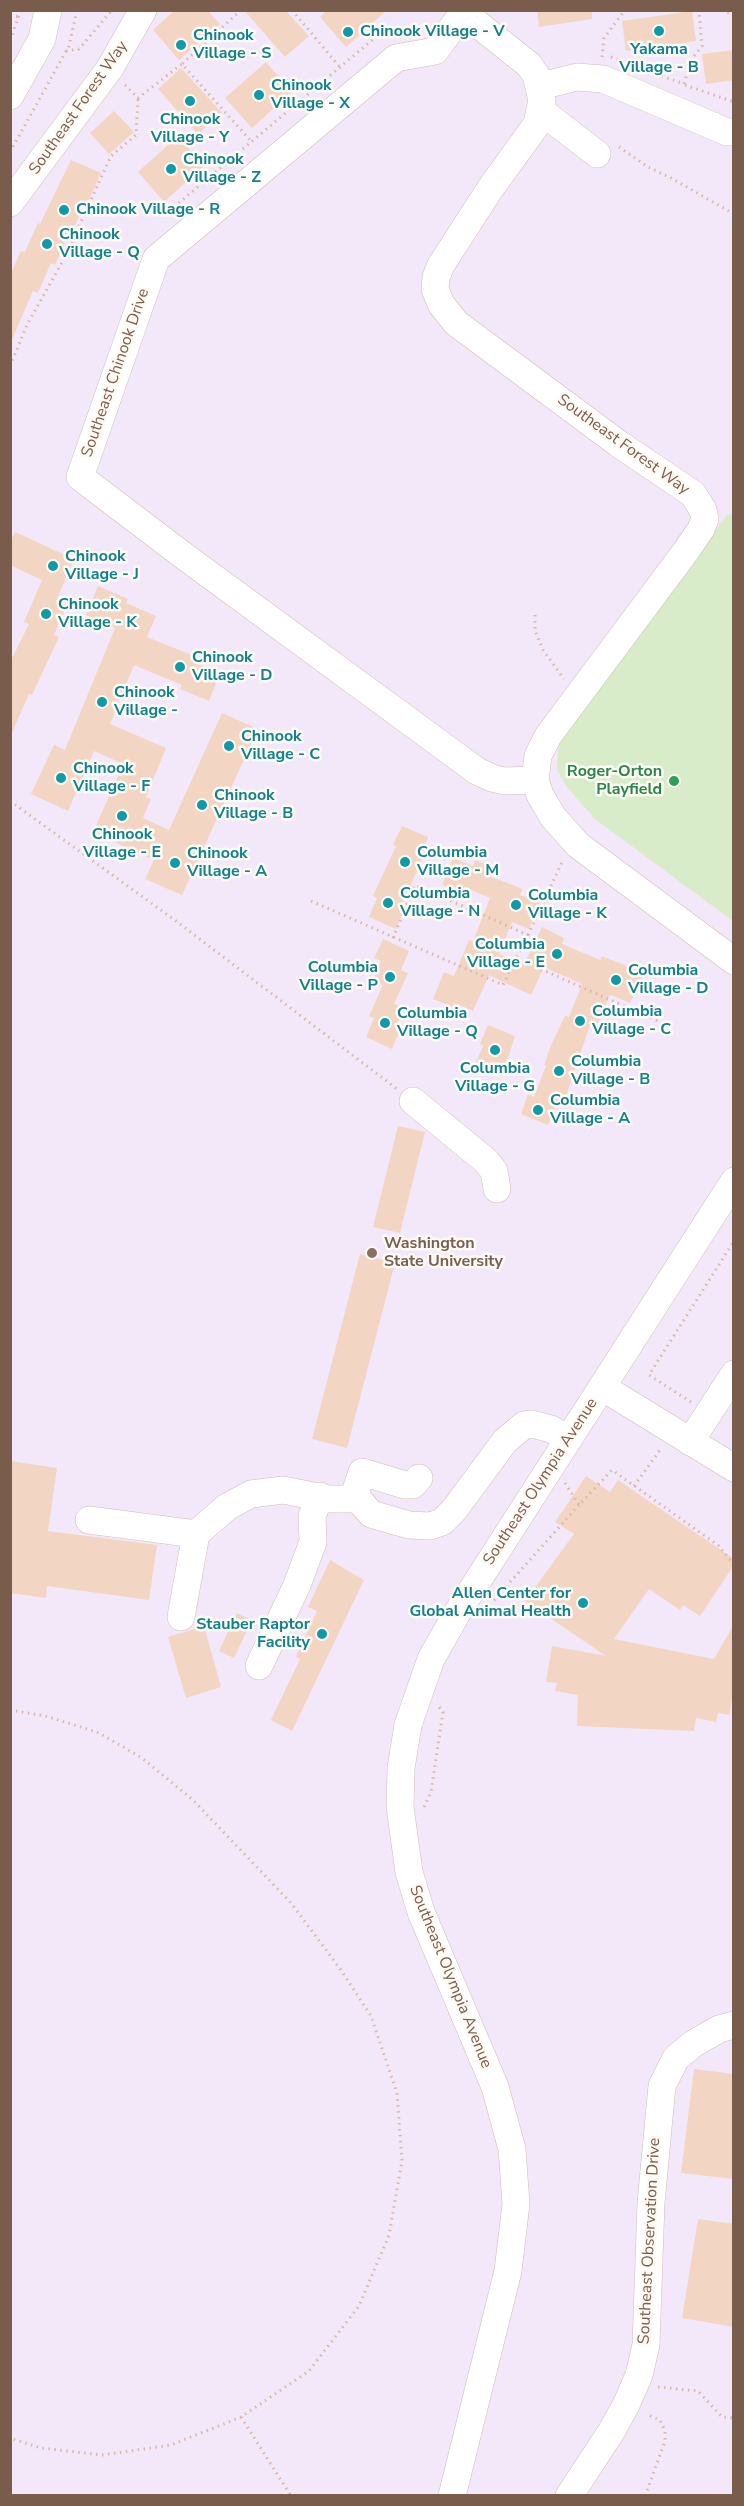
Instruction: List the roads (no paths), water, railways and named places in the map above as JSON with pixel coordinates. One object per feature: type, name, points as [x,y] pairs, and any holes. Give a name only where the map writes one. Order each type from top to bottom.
[{"type":"street","points":[[10,96],[42,39],[48,10]]},
{"type":"street","name":"Southeast Forest Way","points":[[10,203],[110,68],[143,10]]},
{"type":"street","points":[[462,12],[529,65],[541,98],[603,147]]},
{"type":"street","name":"Southeast Chinook Drive","points":[[462,12],[435,51],[396,58],[156,259],[80,477],[477,771],[504,781],[535,780]]},
{"type":"street","points":[[541,98],[577,77],[603,79],[727,132],[734,132]]},
{"type":"street","name":"Southeast Forest Way","points":[[535,780],[535,770],[542,746],[686,551],[705,519],[703,510],[693,494],[619,444],[456,323],[441,304],[435,289],[441,265],[490,189],[537,124],[541,98]]},
{"type":"street","points":[[535,780],[540,795],[567,834],[610,871],[734,961]]},
{"type":"street","points":[[412,1101],[486,1161],[494,1171],[497,1189]]},
{"type":"street","name":"Southeast Olympia Avenue","points":[[452,2496],[508,2271],[516,2204],[508,2130],[495,2087],[424,1922],[409,1872],[401,1817],[401,1768],[410,1717],[432,1659],[457,1613],[734,1181]]},
{"type":"street","points":[[677,1443],[708,1413],[734,1374]]},
{"type":"street","points":[[603,1387],[677,1443],[734,1468]]},
{"type":"street","points":[[419,1478],[413,1485],[405,1485],[362,1472],[356,1490],[358,1499],[371,1514],[409,1525],[430,1526],[442,1522],[454,1510],[505,1441],[524,1425],[532,1424],[551,1429],[569,1439]]},
{"type":"street","points":[[182,1617],[196,1534],[227,1507],[251,1494],[283,1490],[358,1499]]},
{"type":"street","points":[[259,1666],[297,1585],[313,1542],[312,1516],[320,1496]]},
{"type":"street","points":[[89,1520],[196,1534]]},
{"type":"street","name":"Southeast Observation Drive","points":[[569,2496],[611,2432],[631,2393],[646,2345],[649,2319],[651,2203],[662,2086],[676,2058],[693,2044],[729,2022]]},
{"type":"place","name":"Yakama Village - B","points":[[659,31]]},
{"type":"place","name":"Chinook Village - V","points":[[348,32]]},
{"type":"place","name":"Chinook Village - S","points":[[181,45]]},
{"type":"place","name":"Chinook Village - X","points":[[259,95]]},
{"type":"place","name":"Chinook Village - Y","points":[[190,101]]},
{"type":"place","name":"Chinook Village - Z","points":[[171,169]]},
{"type":"place","name":"Chinook Village - R","points":[[64,210]]},
{"type":"place","name":"Chinook Village - Q","points":[[47,244]]},
{"type":"place","name":"Chinook Village - J","points":[[53,566]]},
{"type":"place","name":"Chinook Village - K","points":[[46,614]]},
{"type":"place","name":"Chinook Village - D","points":[[180,667]]},
{"type":"place","name":"Chinook Village -","points":[[102,702]]},
{"type":"place","name":"Chinook Village - C","points":[[229,746]]},
{"type":"place","name":"Chinook Village - F","points":[[61,778]]},
{"type":"place","name":"Roger-Orton Playfield","points":[[674,781]]},
{"type":"place","name":"Chinook Village - B","points":[[202,805]]},
{"type":"place","name":"Chinook Village - E","points":[[122,816]]},
{"type":"place","name":"Columbia Village - M","points":[[405,862]]},
{"type":"place","name":"Chinook Village - A","points":[[175,863]]},
{"type":"place","name":"Columbia Village - N","points":[[388,903]]},
{"type":"place","name":"Columbia Village - K","points":[[516,905]]},
{"type":"place","name":"Columbia Village - E","points":[[557,954]]},
{"type":"place","name":"Columbia Village - P","points":[[390,977]]},
{"type":"place","name":"Columbia Village - D","points":[[616,980]]},
{"type":"place","name":"Columbia Village - C","points":[[580,1021]]},
{"type":"place","name":"Columbia Village - Q","points":[[385,1023]]},
{"type":"place","name":"Columbia Village - G","points":[[495,1050]]},
{"type":"place","name":"Columbia Village - B","points":[[559,1071]]},
{"type":"place","name":"Columbia Village - A","points":[[538,1110]]},
{"type":"place","name":"Washington State University","points":[[372,1253]]},
{"type":"place","name":"Allen Center for Global Animal Health","points":[[583,1603]]},
{"type":"place","name":"Stauber Raptor Facility","points":[[322,1634]]}]
